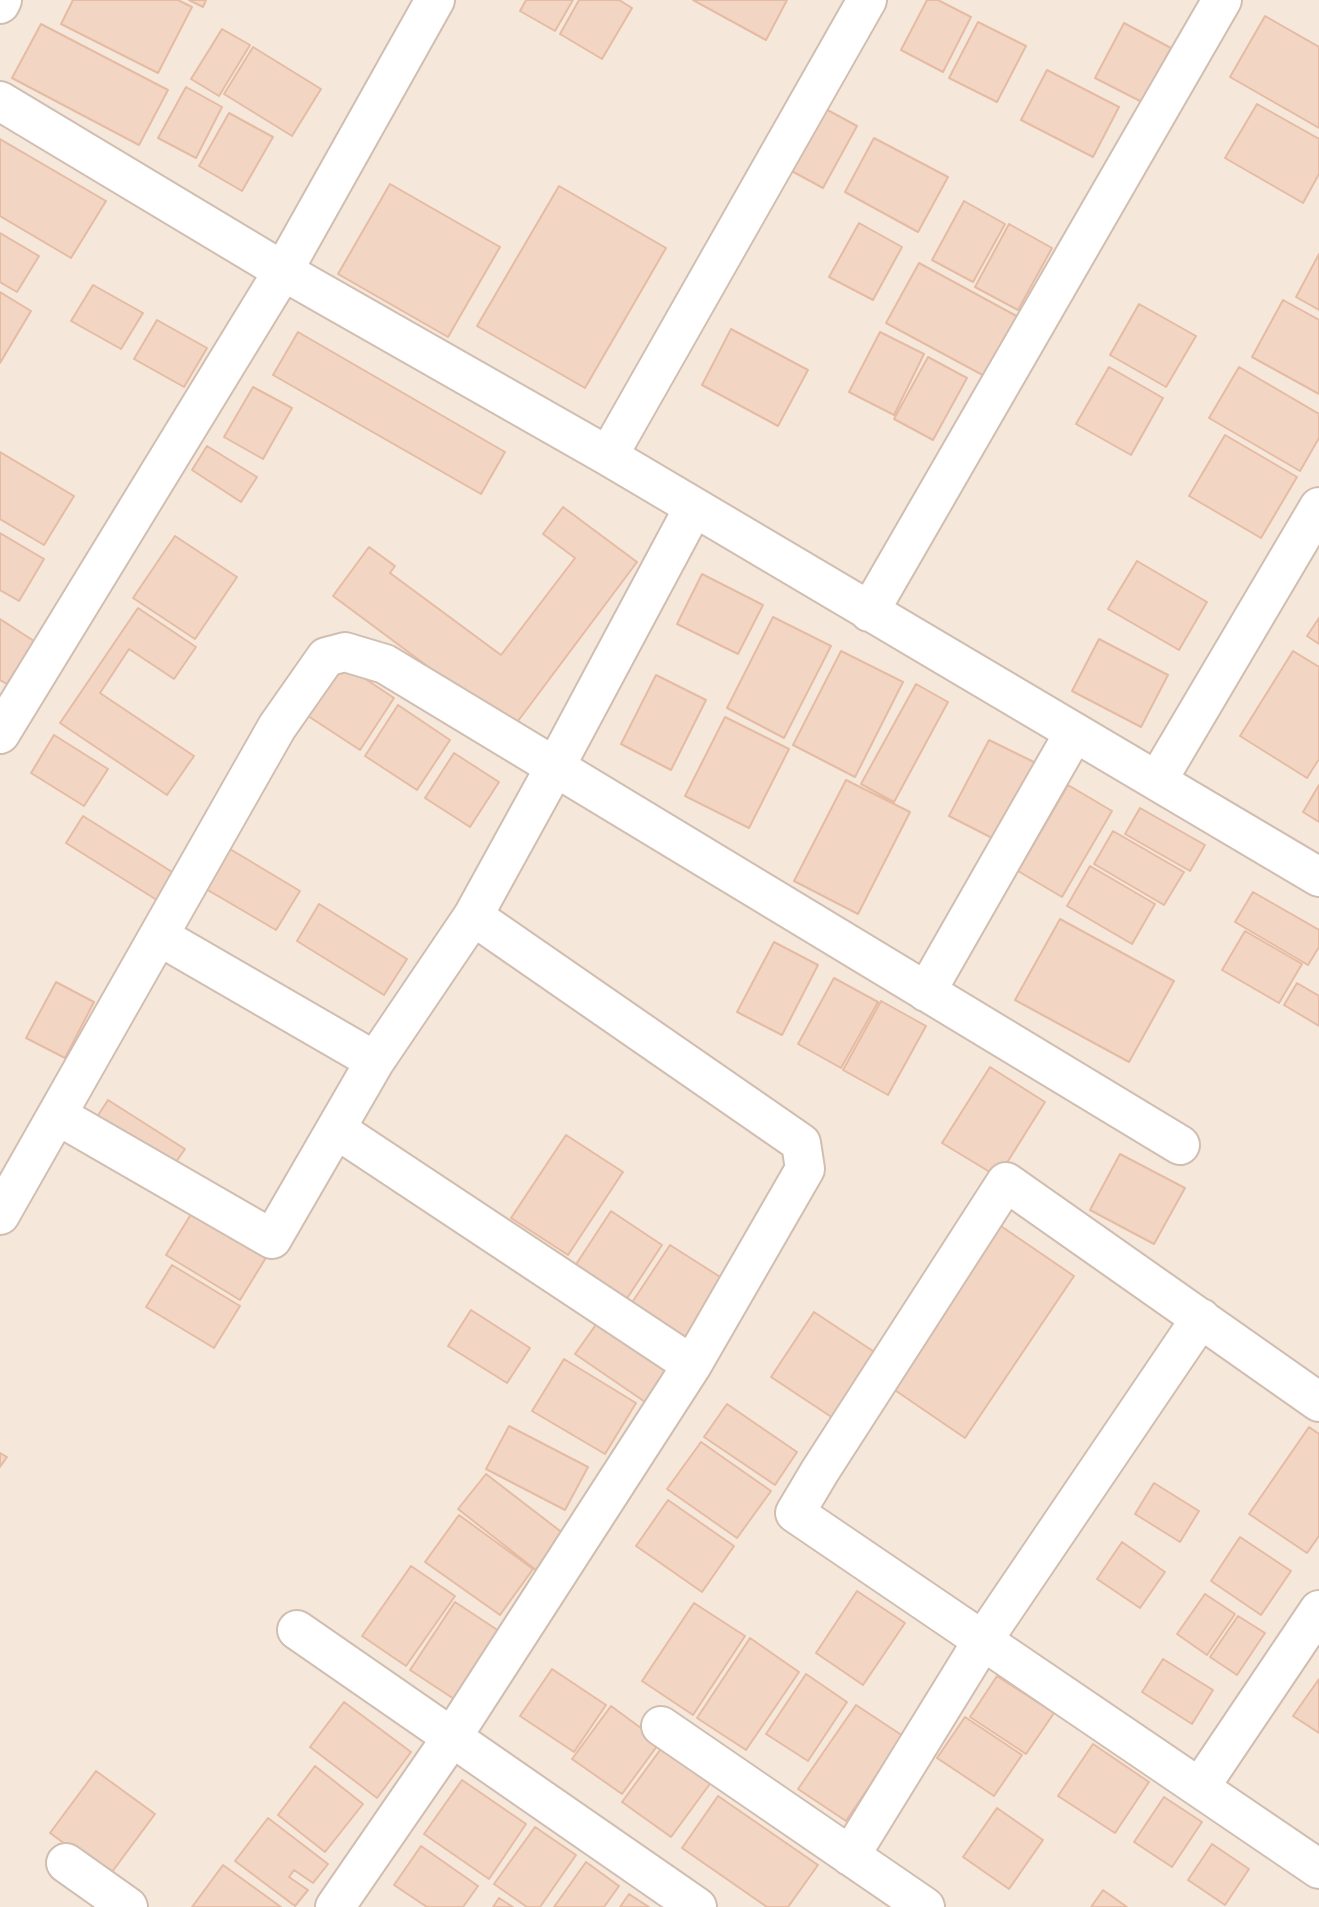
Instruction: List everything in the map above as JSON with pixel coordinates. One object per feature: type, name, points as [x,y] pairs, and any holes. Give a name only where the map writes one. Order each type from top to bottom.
[{"type":"street","points":[[0,734],[283,271],[435,0]]},
{"type":"street","points":[[608,456],[867,0]]},
{"type":"street","points":[[869,612],[1222,0]]},
{"type":"street","points":[[0,101],[283,271],[608,456],[1319,877]]},
{"type":"street","points":[[1157,781],[1319,507]]},
{"type":"street","points":[[57,1115],[272,1239],[375,1061],[473,916],[694,508]]},
{"type":"street","points":[[0,1215],[277,727],[326,657],[345,652],[385,664],[1180,1146]]},
{"type":"street","points":[[926,992],[1074,733]]},
{"type":"street","points":[[335,1907],[452,1737],[692,1365],[805,1170],[801,1143],[473,916]]},
{"type":"street","points":[[159,936],[375,1061]]},
{"type":"street","points":[[336,1129],[692,1365]]},
{"type":"street","points":[[1319,1402],[1006,1181],[795,1513],[1319,1869]]},
{"type":"street","points":[[850,1856],[984,1640],[1201,1318]]},
{"type":"street","points":[[1200,1787],[1319,1610]]},
{"type":"street","points":[[297,1630],[697,1907]]},
{"type":"street","points":[[662,1726],[925,1907]]},
{"type":"street","points":[[66,1863],[128,1907]]},
{"type":"shaded area","points":[[0,0],[1319,0],[1319,1907],[0,1907]]},
{"type":"building","points":[[73,0],[178,0],[192,7],[158,73],[61,24]]},
{"type":"building","points":[[189,0],[206,0],[203,7]]},
{"type":"building","points":[[526,0],[573,0],[555,31],[520,11]]},
{"type":"building","points":[[579,0],[619,0],[632,8],[602,59],[560,34]]},
{"type":"building","points":[[693,0],[787,0],[766,40]]},
{"type":"building","points":[[927,0],[938,0],[971,17],[943,72],[901,50]]},
{"type":"building","points":[[1265,16],[1319,47],[1319,128],[1230,77]]},
{"type":"building","points":[[978,22],[1026,46],[997,102],[949,78]]},
{"type":"building","points":[[1124,23],[1171,48],[1142,102],[1095,78]]},
{"type":"building","points":[[41,24],[168,90],[139,145],[12,78]]},
{"type":"building","points":[[222,29],[250,45],[219,96],[191,79]]},
{"type":"building","points":[[253,47],[321,89],[292,136],[224,94]]},
{"type":"building","points":[[1047,70],[1119,107],[1093,157],[1021,120]]},
{"type":"building","points":[[186,87],[222,107],[196,158],[158,138]]},
{"type":"building","points":[[1257,104],[1319,139],[1319,174],[1303,203],[1225,158]]},
{"type":"building","points":[[822,107],[857,126],[823,188],[788,169]]},
{"type":"building","points":[[229,113],[273,137],[242,191],[199,166]]},
{"type":"building","points":[[874,138],[948,177],[918,232],[845,192]]},
{"type":"building","points":[[0,139],[106,201],[71,258],[0,216]]},
{"type":"building","points":[[390,184],[500,247],[448,337],[338,274]]},
{"type":"building","points":[[559,186],[666,248],[585,388],[477,326]]},
{"type":"building","points":[[964,201],[1005,224],[973,282],[932,260]]},
{"type":"building","points":[[859,223],[902,247],[873,300],[829,277]]},
{"type":"building","points":[[1009,224],[1052,248],[1018,310],[975,287]]},
{"type":"building","points":[[0,233],[39,256],[17,292],[0,282]]},
{"type":"building","points":[[1319,254],[1319,310],[1296,297]]},
{"type":"building","points":[[919,263],[1022,319],[990,379],[886,323]]},
{"type":"building","points":[[93,285],[143,313],[121,349],[71,321]]},
{"type":"building","points":[[0,292],[31,311],[0,363]]},
{"type":"building","points":[[1283,300],[1319,320],[1319,394],[1252,357]]},
{"type":"building","points":[[1139,304],[1196,336],[1166,387],[1110,355]]},
{"type":"building","points":[[157,320],[207,348],[184,387],[134,359]]},
{"type":"building","points":[[731,329],[808,370],[778,426],[702,385]]},
{"type":"building","points":[[298,332],[505,452],[481,494],[273,375]]},
{"type":"building","points":[[880,332],[924,354],[894,415],[849,392]]},
{"type":"building","points":[[928,357],[967,378],[933,440],[894,419]]},
{"type":"building","points":[[1109,367],[1163,398],[1131,455],[1076,424]]},
{"type":"building","points":[[1239,367],[1319,414],[1319,438],[1300,471],[1209,418]]},
{"type":"building","points":[[253,387],[292,408],[263,459],[224,437]]},
{"type":"building","points":[[1225,435],[1297,477],[1261,538],[1189,496]]},
{"type":"building","points":[[207,446],[257,477],[241,502],[192,470]]},
{"type":"building","points":[[0,452],[74,496],[44,545],[0,519]]},
{"type":"building","points":[[563,507],[637,562],[512,729],[333,596],[369,547],[395,566],[390,573],[501,655],[575,558],[543,534]]},
{"type":"building","points":[[0,533],[44,559],[19,601],[0,590]]},
{"type":"building","points":[[175,536],[237,577],[195,639],[133,598]]},
{"type":"building","points":[[1137,561],[1207,602],[1179,650],[1108,609]]},
{"type":"building","points":[[702,574],[763,605],[738,654],[677,624]]},
{"type":"building","points":[[138,608],[196,647],[174,679],[129,649],[100,693],[194,756],[167,795],[60,723]]},
{"type":"building","points":[[773,617],[831,646],[784,738],[727,708]]},
{"type":"building","points":[[1319,618],[1319,644],[1307,636]]},
{"type":"building","points":[[0,619],[34,641],[7,684],[0,680]]},
{"type":"building","points":[[1099,639],[1168,675],[1141,727],[1072,691]]},
{"type":"building","points":[[841,651],[903,682],[855,777],[793,745]]},
{"type":"building","points":[[1293,651],[1319,667],[1319,759],[1307,778],[1240,736]]},
{"type":"building","points":[[340,662],[394,698],[360,750],[305,714]]},
{"type":"building","points":[[656,675],[706,700],[671,770],[621,744]]},
{"type":"building","points":[[916,684],[948,702],[894,802],[861,784]]},
{"type":"building","points":[[398,705],[450,740],[417,790],[365,756]]},
{"type":"building","points":[[725,717],[789,749],[749,828],[685,796]]},
{"type":"building","points":[[54,735],[108,769],[84,806],[31,773]]},
{"type":"building","points":[[989,740],[1040,765],[1000,842],[949,816]]},
{"type":"building","points":[[454,753],[499,782],[470,827],[425,798]]},
{"type":"building","points":[[846,780],[910,812],[858,914],[794,881]]},
{"type":"building","points":[[1068,785],[1112,811],[1062,897],[1018,871]]},
{"type":"building","points":[[1319,785],[1319,822],[1303,812]]},
{"type":"building","points":[[1140,808],[1205,845],[1190,871],[1125,834]]},
{"type":"building","points":[[83,816],[177,875],[160,902],[66,843]]},
{"type":"building","points":[[1113,831],[1184,872],[1164,905],[1094,864]]},
{"type":"building","points":[[230,849],[300,891],[276,930],[206,889]]},
{"type":"building","points":[[1090,866],[1155,904],[1132,944],[1067,906]]},
{"type":"building","points":[[1253,892],[1319,930],[1319,947],[1308,965],[1235,922]]},
{"type":"building","points":[[319,904],[407,959],[384,995],[297,941]]},
{"type":"building","points":[[1060,919],[1174,981],[1129,1062],[1015,1000]]},
{"type":"building","points":[[1245,931],[1302,964],[1279,1003],[1222,970]]},
{"type":"building","points":[[774,942],[818,965],[782,1035],[737,1012]]},
{"type":"building","points":[[834,978],[878,1002],[841,1068],[798,1044]]},
{"type":"building","points":[[56,982],[94,1002],[65,1058],[26,1038]]},
{"type":"building","points":[[1297,983],[1319,996],[1319,1026],[1284,1005]]},
{"type":"building","points":[[881,1001],[926,1026],[888,1095],[843,1070]]},
{"type":"building","points":[[990,1067],[1045,1102],[998,1177],[942,1143]]},
{"type":"building","points":[[108,1100],[185,1149],[169,1172],[93,1123]]},
{"type":"building","points":[[566,1135],[623,1172],[568,1255],[511,1218]]},
{"type":"building","points":[[1120,1154],[1185,1188],[1154,1244],[1090,1210]]},
{"type":"building","points":[[193,1211],[267,1256],[240,1300],[166,1255]]},
{"type":"building","points":[[611,1211],[662,1245],[624,1303],[573,1269]]},
{"type":"building","points":[[992,1220],[1074,1276],[965,1438],[883,1382]]},
{"type":"building","points":[[670,1245],[725,1280],[684,1342],[629,1307]]},
{"type":"building","points":[[172,1265],[240,1306],[214,1348],[146,1307]]},
{"type":"building","points":[[471,1310],[530,1348],[507,1383],[448,1346]]},
{"type":"building","points":[[814,1312],[885,1359],[842,1424],[771,1377]]},
{"type":"building","points":[[600,1319],[673,1368],[648,1404],[575,1354]]},
{"type":"building","points":[[564,1359],[636,1403],[605,1454],[532,1411]]},
{"type":"building","points":[[727,1404],[797,1452],[775,1485],[704,1437]]},
{"type":"building","points":[[509,1426],[588,1467],[565,1510],[486,1469]]},
{"type":"building","points":[[1309,1427],[1319,1434],[1319,1536],[1307,1553],[1249,1514]]},
{"type":"building","points":[[701,1442],[771,1491],[737,1538],[667,1489]]},
{"type":"building","points":[[0,1453],[7,1457],[0,1467]]},
{"type":"building","points":[[486,1474],[564,1534],[536,1570],[458,1509]]},
{"type":"building","points":[[1154,1483],[1199,1511],[1180,1542],[1135,1514]]},
{"type":"building","points":[[668,1500],[734,1546],[702,1592],[636,1546]]},
{"type":"building","points":[[459,1515],[533,1569],[500,1615],[425,1562]]},
{"type":"building","points":[[1240,1537],[1291,1571],[1261,1615],[1211,1581]]},
{"type":"building","points":[[1122,1542],[1165,1572],[1140,1608],[1097,1579]]},
{"type":"building","points":[[411,1566],[455,1596],[406,1666],[362,1636]]},
{"type":"building","points":[[857,1591],[905,1623],[863,1685],[816,1653]]},
{"type":"building","points":[[1205,1594],[1235,1614],[1207,1655],[1177,1634]]},
{"type":"building","points":[[455,1602],[499,1631],[454,1699],[410,1670]]},
{"type":"building","points":[[694,1603],[745,1636],[693,1715],[642,1681]]},
{"type":"building","points":[[1238,1616],[1265,1633],[1237,1675],[1210,1657]]},
{"type":"building","points":[[750,1638],[799,1672],[746,1750],[697,1718]]},
{"type":"building","points":[[1163,1659],[1213,1690],[1192,1724],[1142,1692]]},
{"type":"building","points":[[552,1669],[606,1705],[574,1752],[520,1716]]},
{"type":"building","points":[[806,1674],[847,1702],[808,1761],[766,1734]]},
{"type":"building","points":[[997,1676],[1054,1713],[1026,1754],[970,1717]]},
{"type":"building","points":[[1319,1679],[1319,1733],[1293,1716]]},
{"type":"building","points":[[344,1702],[411,1752],[377,1798],[310,1747]]},
{"type":"building","points":[[856,1705],[903,1736],[846,1821],[798,1789]]},
{"type":"building","points":[[611,1706],[660,1742],[622,1794],[572,1759]]},
{"type":"building","points":[[965,1717],[1022,1755],[994,1796],[937,1758]]},
{"type":"building","points":[[1093,1744],[1149,1782],[1115,1833],[1058,1796]]},
{"type":"building","points":[[663,1746],[712,1781],[671,1837],[622,1802]]},
{"type":"building","points":[[315,1766],[363,1804],[325,1852],[278,1815]]},
{"type":"building","points":[[96,1771],[155,1814],[109,1876],[50,1833]]},
{"type":"building","points":[[462,1780],[526,1824],[489,1879],[424,1834]]},
{"type":"building","points":[[718,1796],[818,1865],[788,1907],[767,1907],[682,1848]]},
{"type":"building","points":[[1164,1797],[1202,1822],[1172,1867],[1134,1842]]},
{"type":"building","points":[[997,1808],[1043,1840],[1009,1889],[963,1857]]},
{"type":"building","points":[[268,1818],[328,1864],[313,1883],[294,1870],[289,1877],[308,1890],[295,1906],[235,1861]]},
{"type":"building","points":[[535,1827],[576,1855],[540,1907],[527,1907],[494,1884]]},
{"type":"building","points":[[1212,1844],[1249,1869],[1225,1905],[1188,1880]]},
{"type":"building","points":[[421,1846],[478,1886],[463,1907],[427,1907],[394,1885]]},
{"type":"building","points":[[586,1862],[619,1886],[604,1907],[554,1907]]},
{"type":"building","points":[[223,1865],[281,1907],[192,1907]]},
{"type":"building","points":[[1103,1890],[1127,1907],[1091,1907]]},
{"type":"building","points":[[629,1894],[649,1907],[620,1907]]},
{"type":"building","points":[[499,1898],[513,1907],[493,1907]]}]
